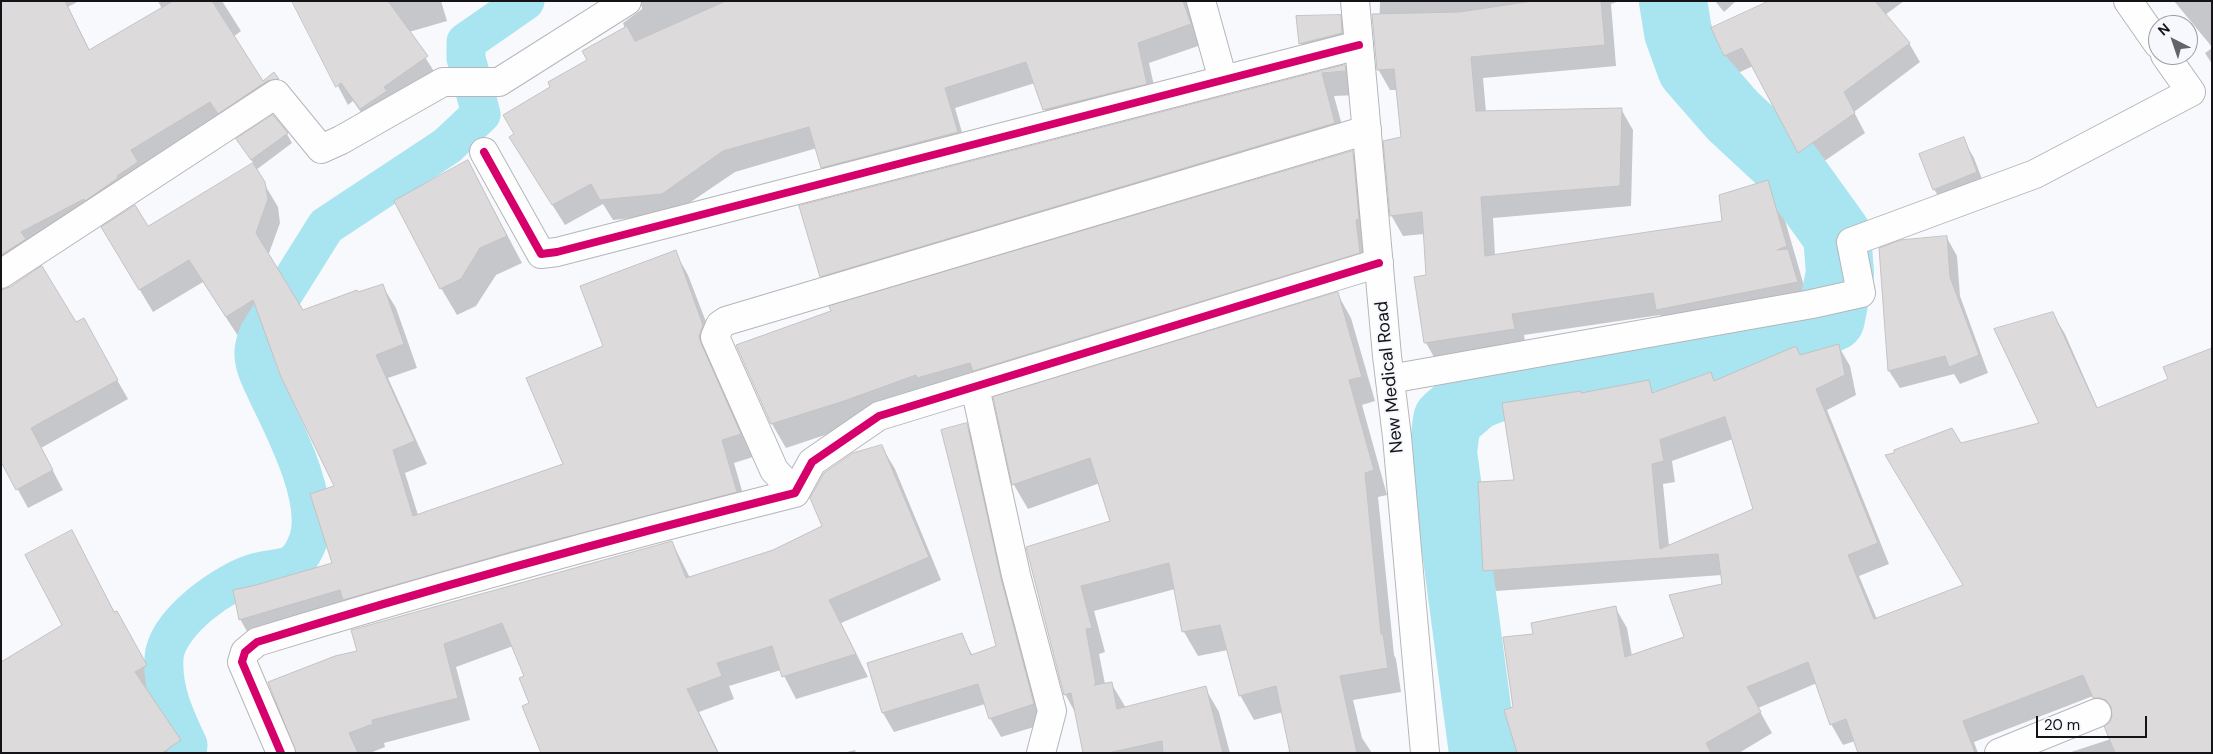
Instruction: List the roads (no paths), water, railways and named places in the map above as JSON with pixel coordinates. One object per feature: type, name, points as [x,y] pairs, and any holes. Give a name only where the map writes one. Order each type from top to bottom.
[{"type":"street","points":[[1,274],[276,94],[321,149],[443,82],[499,82],[627,1]]},
{"type":"street","points":[[1201,1],[1223,80]]},
{"type":"street","name":"New Medical Road","points":[[1355,1],[1397,437],[1424,753]]},
{"type":"street","points":[[2128,1],[2148,30]]},
{"type":"street","points":[[484,152],[541,254],[557,252],[1359,45]]},
{"type":"street","points":[[1390,379],[1812,304],[1861,293],[1851,242],[2035,174],[2191,92],[2172,65]]},
{"type":"street","points":[[795,494],[774,470],[715,337],[720,326],[726,321],[1367,130]]},
{"type":"street","points":[[281,753],[242,662],[245,652],[257,642],[348,614],[560,554],[795,494],[812,462],[879,416],[1379,263]]},
{"type":"street","points":[[975,387],[1016,575],[1052,711],[1041,753]]},
{"type":"street","points":[[1999,753],[2097,713]]},
{"type":"waterway","points":[[187,753],[188,745],[174,714],[167,692],[164,670],[167,645],[175,631],[186,618],[215,593],[230,584],[258,572],[283,568],[294,563],[304,551],[311,525],[310,507],[300,468],[293,448],[261,381],[255,363],[254,349],[259,333],[326,226],[447,146],[481,114],[466,58],[466,42],[525,1]]},
{"type":"waterway","points":[[1483,753],[1443,452],[1447,420],[1475,396],[1528,376],[1756,342],[1801,332],[1831,318],[1840,273],[1837,235],[1788,167],[1733,116],[1691,68],[1678,32],[1673,1]]}]
